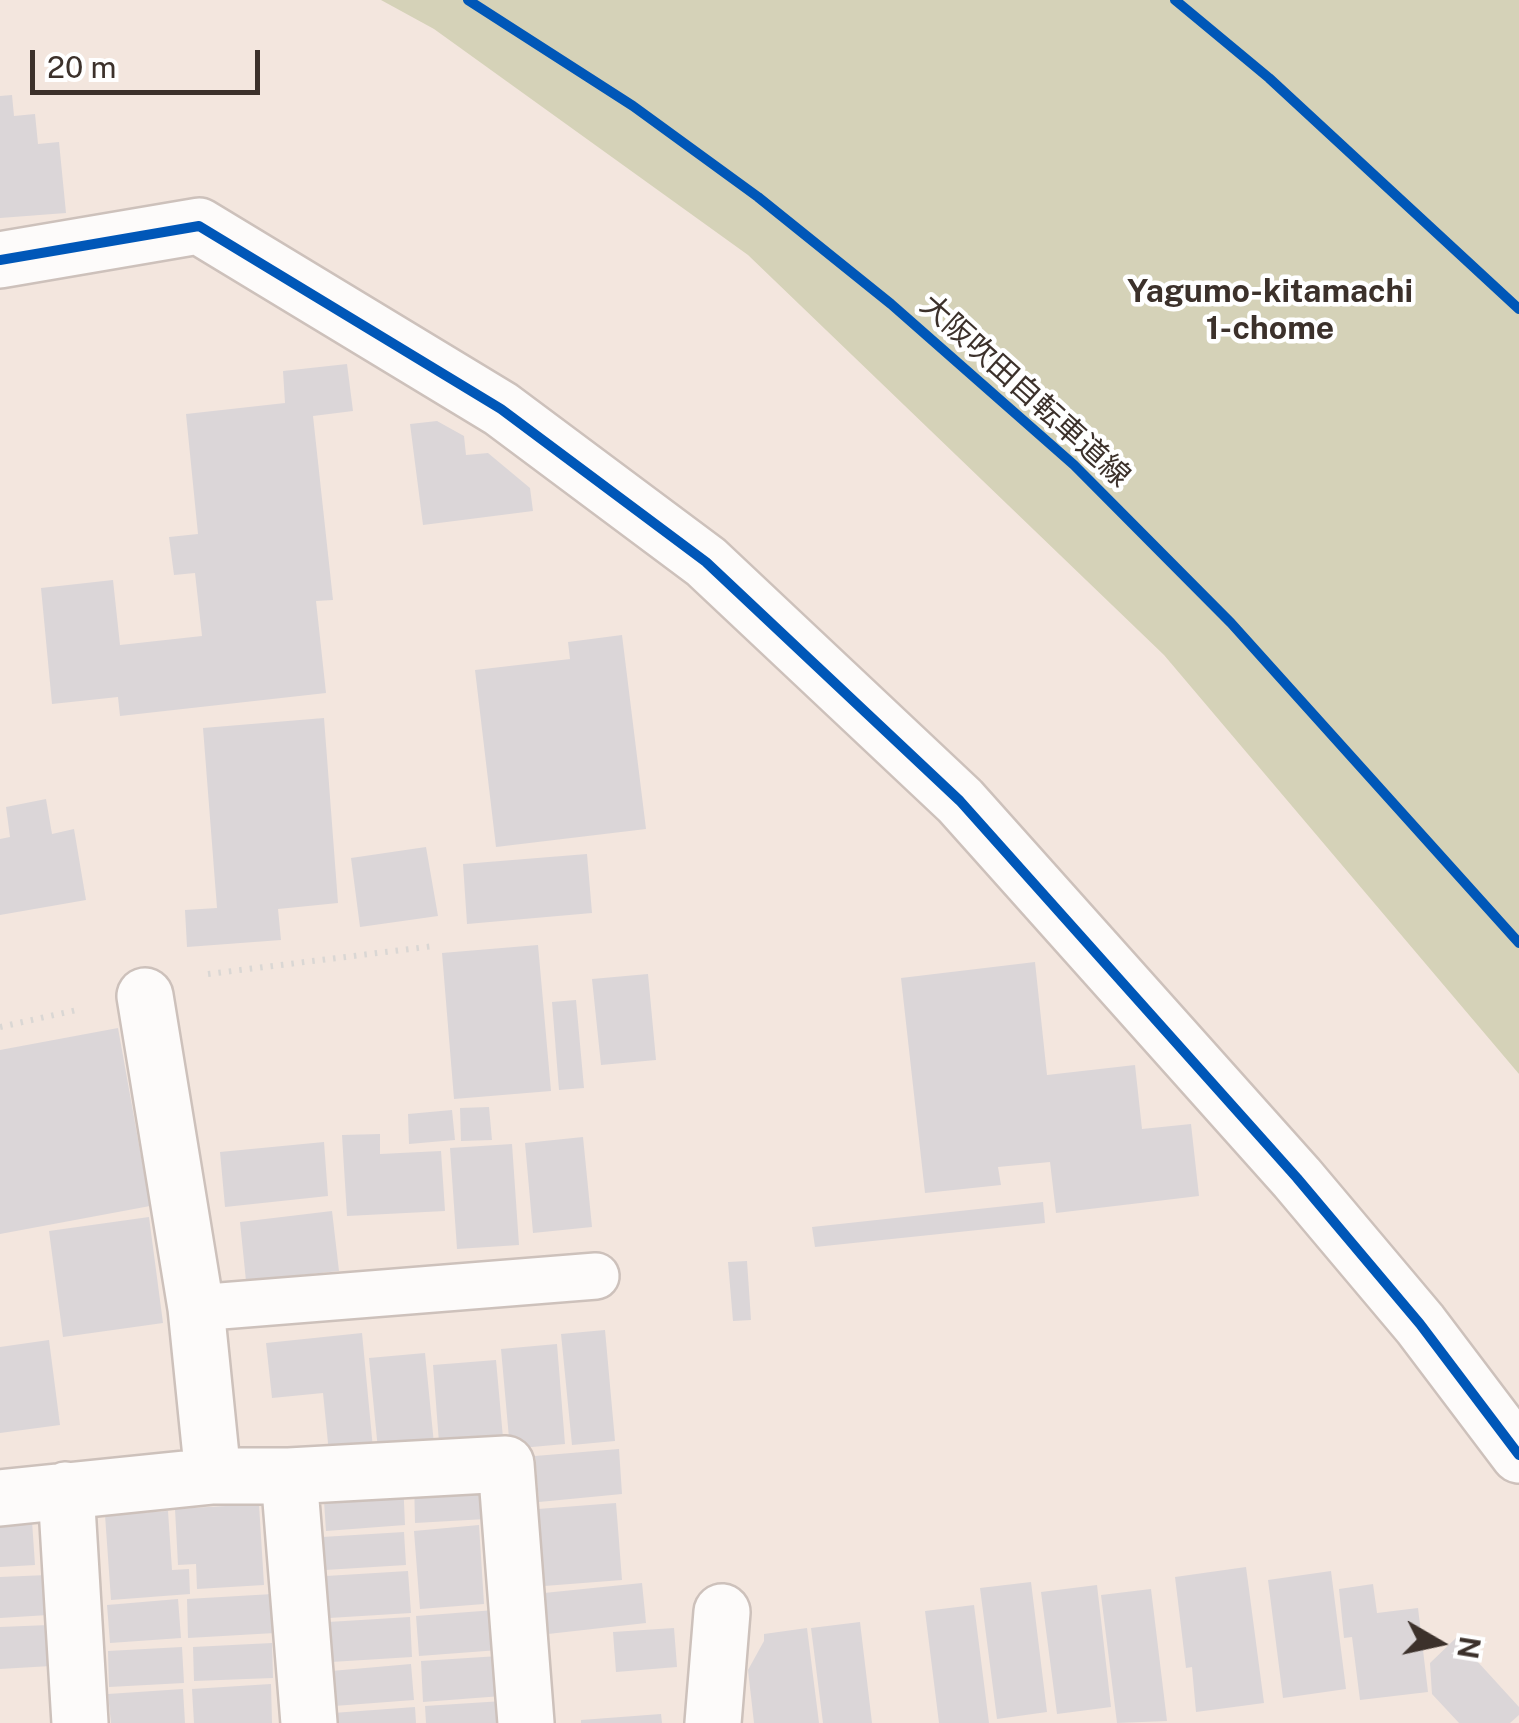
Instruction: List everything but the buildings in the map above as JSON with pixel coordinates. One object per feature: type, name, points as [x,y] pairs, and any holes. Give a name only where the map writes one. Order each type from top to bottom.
[{"type":"street","points":[[0,260],[199,226],[501,409],[706,562],[960,801],[1298,1178],[1420,1324],[1519,1455]]},
{"type":"street","points":[[145,996],[196,1308],[213,1476]]},
{"type":"street","points":[[0,1498],[213,1476],[289,1476],[506,1464],[526,1723]]},
{"type":"street","points":[[289,1476],[309,1723]]},
{"type":"street","points":[[66,1490],[80,1723]]},
{"type":"street","points":[[713,1723],[722,1612]]},
{"type":"lane","points":[[196,1308],[596,1276]]},
{"type":"path","points":[[0,1027],[145,996],[171,978],[434,946]]},
{"type":"shaded area","points":[[381,0],[1519,0],[1519,1074],[1164,655],[748,255],[434,29]]},
{"type":"cycle path","name":"大阪吹田自転車道線","points":[[468,0],[633,106],[758,197],[891,304],[1074,465],[1231,623],[1519,943]]},
{"type":"cycle path","points":[[1175,0],[1269,78],[1519,309]]},
{"type":"cycle path","points":[[0,260],[199,226],[501,409],[706,562],[960,801],[1297,1178],[1420,1324],[1519,1455]]},
{"type":"district","name":"Yagumo-kitamachi 1-chome","points":[[1270,310]]}]
